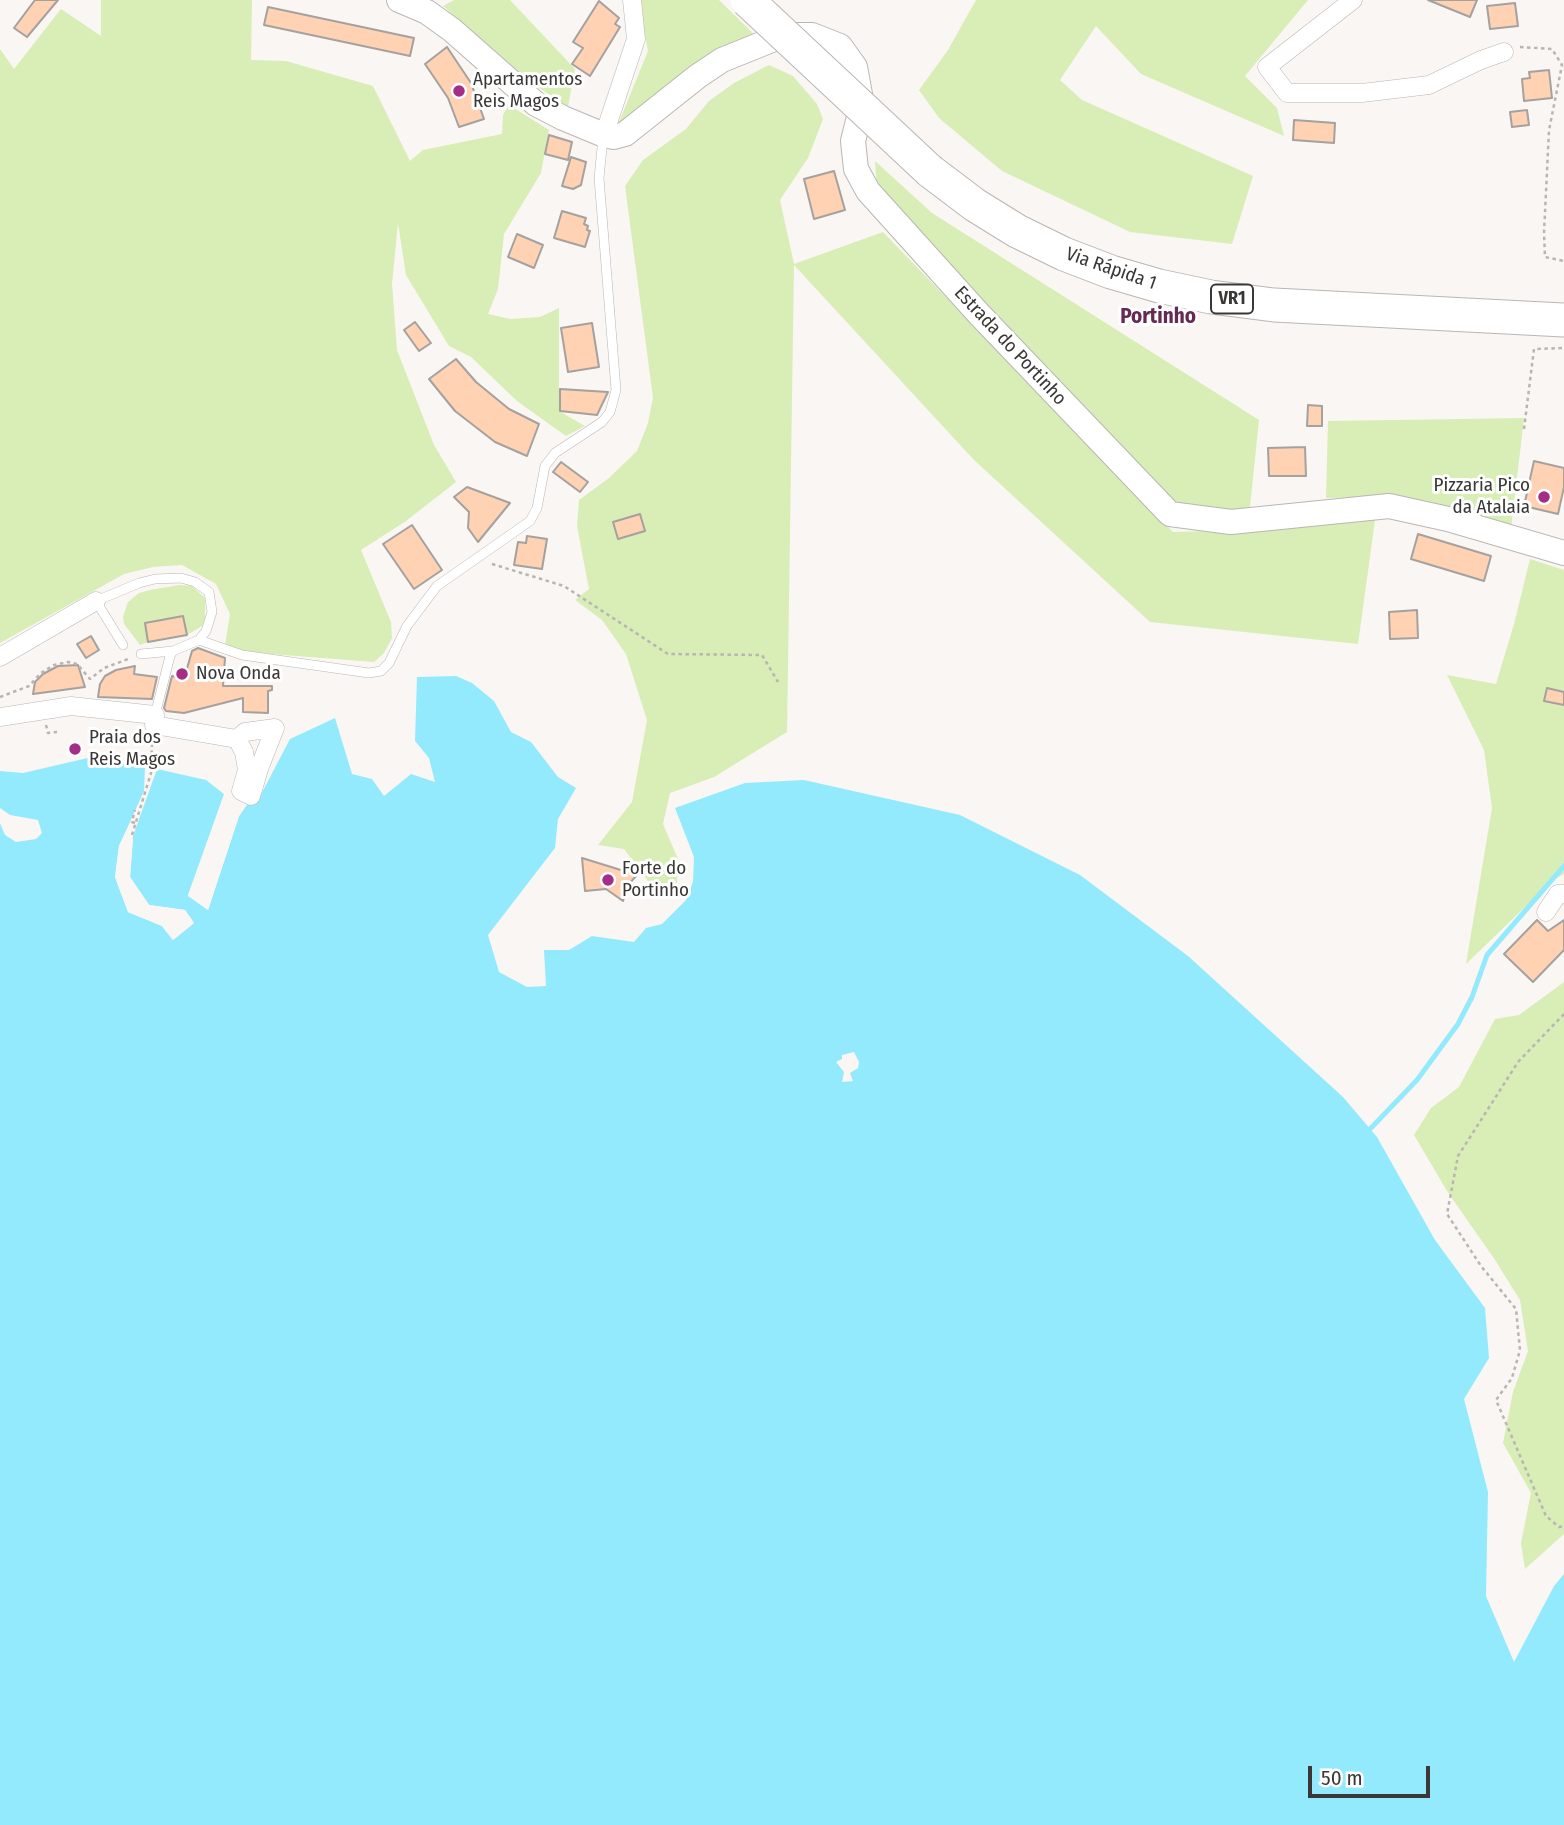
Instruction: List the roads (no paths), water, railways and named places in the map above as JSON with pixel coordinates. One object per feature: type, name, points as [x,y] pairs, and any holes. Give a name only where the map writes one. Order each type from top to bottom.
[{"type":"highway","name":"Via Rápida 1","points":[[747,0],[936,164],[984,188],[1024,213],[1085,241],[1161,266],[1218,278],[1274,285],[1564,300]]},
{"type":"highway","name":"Via Rápida 1","points":[[773,0],[975,205],[1017,231],[1064,254],[1159,286],[1212,297],[1273,304],[1564,320]]},
{"type":"street","points":[[399,0],[429,9],[536,104],[604,135],[636,39],[632,0]]},
{"type":"street","points":[[1353,0],[1268,68],[1287,93],[1362,93],[1429,85],[1504,52]]},
{"type":"street","name":"Estrada do Portinho","points":[[604,135],[614,137],[625,134],[722,60],[784,35],[812,35],[840,46],[855,67],[862,105],[853,141],[856,169],[868,191],[978,313],[1170,514],[1231,522],[1389,506],[1447,519],[1564,553]]},
{"type":"street","points":[[0,657],[96,601]]},
{"type":"street","points":[[0,717],[71,706],[155,720],[237,739]]},
{"type":"street","points":[[1546,912],[1558,894],[1564,894]]},
{"type":"lane","points":[[199,640],[242,655],[369,673],[381,671],[389,663],[407,626],[437,586],[530,522],[537,508],[545,466],[555,453],[602,422],[610,412],[616,390],[599,178],[604,135]]},
{"type":"lane","points":[[123,645],[96,601],[155,579],[181,578],[195,582],[209,592],[212,612],[199,640],[173,651],[141,654]]},
{"type":"lane","points":[[155,720],[173,651]]},
{"type":"water","points":[[456,676],[472,683],[494,701],[511,732],[531,742],[558,777],[576,788],[558,819],[555,848],[488,935],[499,972],[527,987],[546,986],[544,950],[569,950],[592,936],[634,942],[646,928],[662,924],[686,900],[693,882],[694,857],[675,808],[745,783],[804,780],[960,815],[1080,875],[1188,956],[1343,1097],[1377,1137],[1435,1240],[1485,1308],[1489,1358],[1464,1399],[1488,1492],[1486,1596],[1514,1662],[1554,1586],[1564,1574],[1564,1825],[0,1825],[0,823],[5,835],[16,842],[36,839],[42,833],[38,820],[10,815],[0,808],[0,771],[23,773],[92,757],[145,768],[144,791],[119,846],[115,877],[128,912],[162,926],[173,940],[194,923],[185,910],[149,905],[130,877],[133,836],[157,769],[206,780],[224,794],[188,895],[208,910],[239,816],[251,799],[257,802],[290,739],[335,718],[352,774],[372,779],[384,796],[411,774],[435,782],[429,758],[415,741],[417,677]],"holes":[[[854,1052],[859,1062],[858,1068],[850,1073],[853,1081],[842,1082],[844,1072],[836,1062],[842,1059],[842,1055]]]},
{"type":"waterway","points":[[1370,1129],[1417,1080],[1458,1024],[1472,997],[1487,955],[1564,866]]},
{"type":"place","name":"Apartamentos Reis Magos","points":[[459,91]]},
{"type":"place","name":"Pizzaria Pico da Atalaia","points":[[1544,497]]},
{"type":"place","name":"Nova Onda","points":[[182,674]]},
{"type":"place","name":"Praia dos Reis Magos","points":[[75,749]]},
{"type":"place","name":"Forte do Portinho","points":[[608,880]]},
{"type":"district","name":"Portinho","points":[[1158,317]]}]
